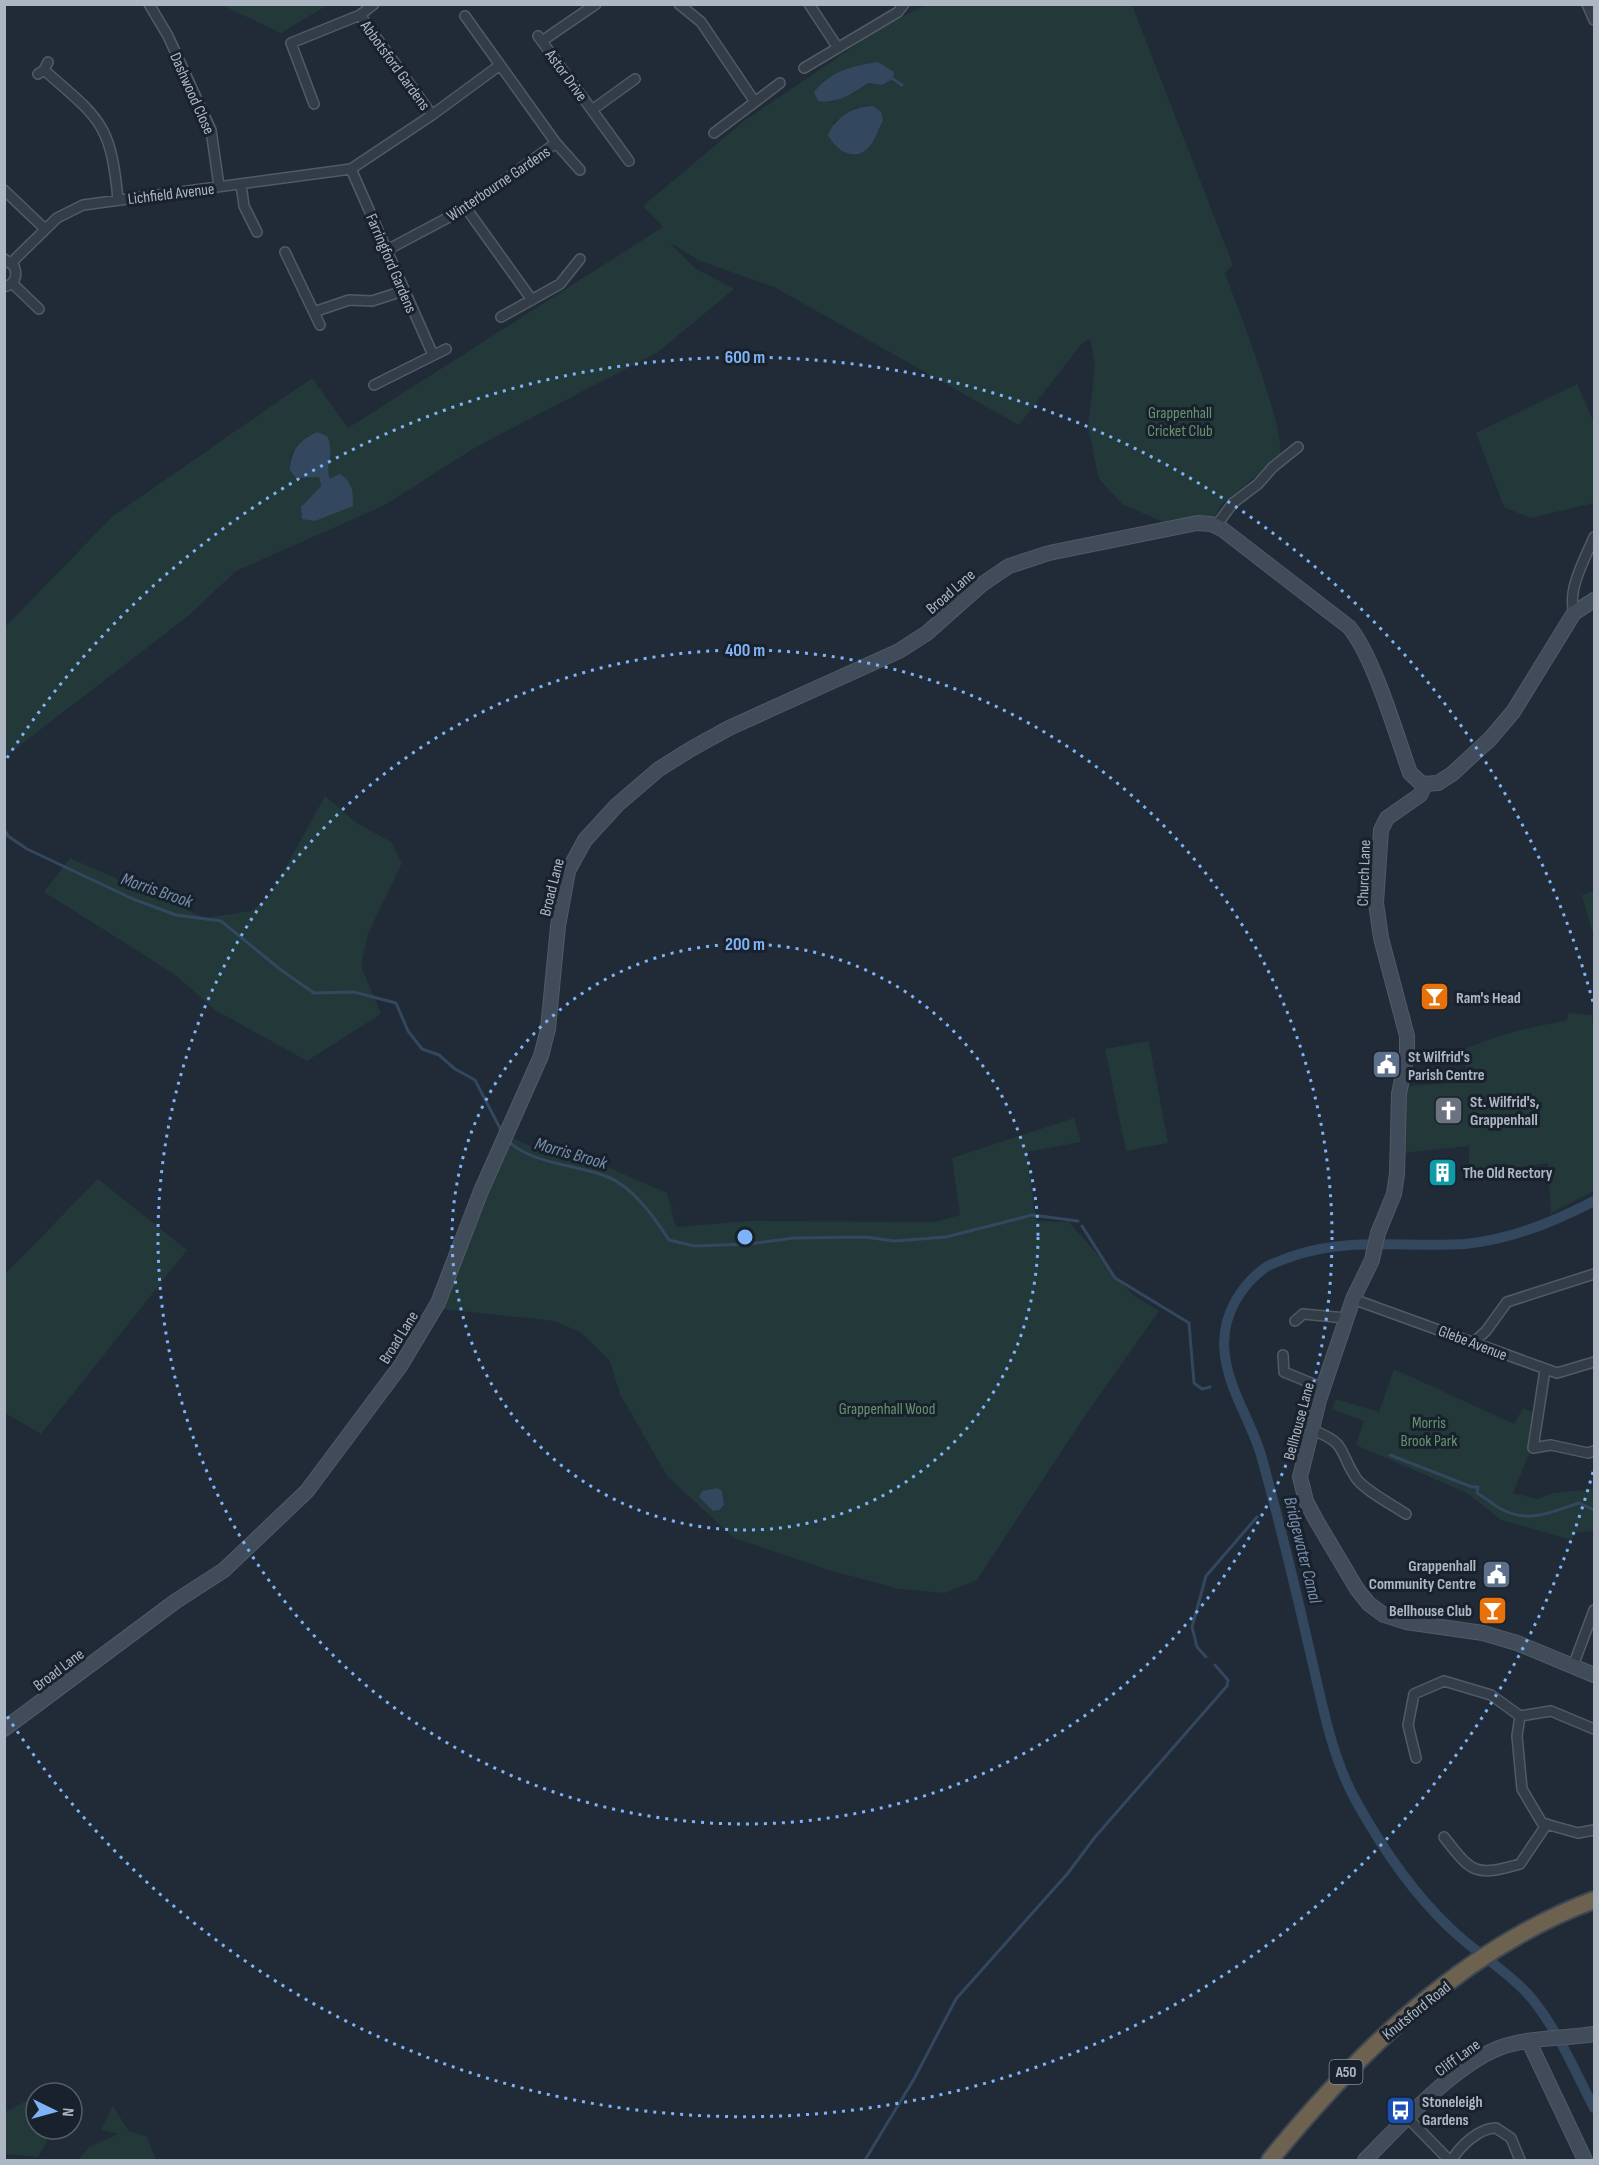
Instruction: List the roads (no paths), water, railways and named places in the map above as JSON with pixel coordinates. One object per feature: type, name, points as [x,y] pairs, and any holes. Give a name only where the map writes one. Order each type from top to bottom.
[{"type":"highway","name":"Knutsford Road","points":[[1270,2160],[1332,2086],[1433,1994],[1504,1946],[1554,1918],[1594,1900]]},
{"type":"street","name":"Dashwood Close","points":[[149,4],[168,36],[212,130],[219,186]]},
{"type":"street","name":"Abbotsford Gardens","points":[[314,104],[291,43],[360,15],[374,4]]},
{"type":"street","name":"Astor Drive","points":[[596,4],[540,39],[630,161]]},
{"type":"street","points":[[679,4],[701,22],[755,102]]},
{"type":"street","points":[[808,4],[838,48]]},
{"type":"street","points":[[804,68],[897,12],[904,4]]},
{"type":"street","points":[[1587,4],[1594,21]]},
{"type":"street","name":"Abbotsford Gardens","points":[[360,15],[432,115]]},
{"type":"street","name":"Winterbourne Gardens","points":[[387,250],[466,208],[556,143],[465,16]]},
{"type":"street","points":[[351,169],[432,115],[500,65]]},
{"type":"street","points":[[43,69],[98,119],[104,129],[112,150],[118,200]]},
{"type":"street","name":"Astor Drive","points":[[592,110],[635,79]]},
{"type":"street","points":[[714,133],[780,83]]},
{"type":"street","points":[[556,143],[580,171]]},
{"type":"street","name":"Lichfield Avenue","points":[[8,261],[66,213],[84,205],[351,169]]},
{"type":"street","name":"Farringford Gardens","points":[[351,169],[433,355]]},
{"type":"street","points":[[241,184],[244,206],[256,232]]},
{"type":"street","points":[[4,190],[45,229]]},
{"type":"street","points":[[466,208],[532,300]]},
{"type":"street","points":[[285,252],[320,325]]},
{"type":"street","points":[[501,317],[560,284],[580,259]]},
{"type":"street","points":[[8,261],[16,270],[8,285],[39,309]]},
{"type":"street","points":[[314,312],[348,300],[372,301],[403,291]]},
{"type":"street","points":[[375,386],[446,349]]},
{"type":"street","points":[[1298,447],[1273,467],[1258,484],[1233,503],[1216,526],[1336,616],[1354,633],[1372,672],[1410,773],[1416,781],[1425,785]]},
{"type":"street","name":"Broad Lane","points":[[4,1729],[176,1601],[224,1570],[307,1491],[390,1381],[426,1327],[443,1292],[499,1149],[534,1075],[546,1042],[559,917],[568,871],[576,855],[596,827],[638,786],[674,758],[729,728],[899,651],[927,633],[990,578],[1016,563],[1048,552],[1146,535],[1188,524],[1216,526]]},
{"type":"street","points":[[1574,613],[1572,599],[1594,537]]},
{"type":"street","name":"Church Lane","points":[[1374,1250],[1378,1233],[1394,1194],[1400,1095],[1407,1054],[1407,1036],[1381,938],[1376,903],[1381,830],[1388,818],[1420,795],[1425,785],[1438,783],[1452,774],[1507,720],[1574,613],[1594,600]]},
{"type":"street","name":"Bellhouse Lane","points":[[1374,1250],[1346,1318],[1310,1429],[1300,1477],[1306,1501],[1369,1604],[1384,1615],[1406,1622],[1483,1633],[1517,1643],[1594,1675]]},
{"type":"street","points":[[1474,1342],[1486,1331],[1507,1302],[1594,1274]]},
{"type":"street","name":"Glebe Avenue","points":[[1353,1299],[1545,1370],[1557,1373],[1594,1362]]},
{"type":"street","points":[[1295,1321],[1303,1314],[1346,1318]]},
{"type":"street","points":[[1283,1356],[1284,1372],[1323,1388]]},
{"type":"street","points":[[1545,1370],[1533,1448],[1551,1445],[1588,1453],[1594,1451]]},
{"type":"street","points":[[1310,1429],[1329,1437],[1343,1448],[1357,1479],[1406,1514]]},
{"type":"street","points":[[1573,1665],[1594,1610]]},
{"type":"street","points":[[1416,1758],[1408,1725],[1414,1694],[1444,1681],[1491,1695],[1520,1716],[1551,1711],[1594,1729]]},
{"type":"street","points":[[1520,1716],[1517,1736],[1522,1789],[1542,1823],[1578,1833],[1594,1830]]},
{"type":"street","points":[[1444,1837],[1467,1866],[1489,1873],[1520,1864],[1546,1824]]},
{"type":"street","name":"Cliff Lane","points":[[1365,2160],[1407,2117],[1478,2058],[1500,2048],[1529,2042],[1594,2034]]},
{"type":"street","points":[[1529,2042],[1585,2160]]},
{"type":"street","points":[[1407,2117],[1451,2160],[1481,2131],[1490,2128],[1504,2131],[1511,2138],[1520,2160]]},
{"type":"water","points":[[878,62],[894,72],[893,79],[882,85],[868,83],[838,100],[818,101],[814,92],[835,74],[859,65]]},
{"type":"water","points":[[873,106],[881,112],[883,121],[872,143],[864,151],[858,154],[846,153],[831,141],[828,135],[841,118],[858,108]]},
{"type":"water","points":[[317,432],[327,436],[329,442],[330,479],[340,474],[348,481],[353,506],[315,521],[302,519],[301,507],[321,486],[319,477],[296,478],[290,470],[292,457],[297,447]]},
{"type":"water","points":[[717,1488],[722,1491],[724,1505],[719,1510],[713,1511],[699,1497],[702,1491]]},
{"type":"waterway","points":[[893,79],[902,85]]},
{"type":"waterway","name":"Morris Brook","points":[[4,829],[8,836],[27,849],[133,899],[176,915],[221,921],[281,970],[314,993],[354,992],[396,1003],[408,1031],[422,1049],[439,1055],[455,1069],[475,1080],[503,1134]]},
{"type":"waterway","name":"Morris Brook","points":[[508,1141],[518,1149],[543,1160],[596,1173],[617,1182],[643,1204],[669,1240],[694,1246],[749,1244],[794,1238],[865,1237],[894,1241],[946,1237],[1032,1215],[1078,1221]]},
{"type":"waterway","name":"Bridgewater Canal","points":[[1594,1201],[1532,1228],[1482,1242],[1443,1245],[1355,1245],[1333,1247],[1290,1257],[1266,1267],[1242,1291],[1227,1321],[1224,1344],[1225,1359],[1233,1387],[1261,1455],[1287,1553],[1328,1728],[1347,1784],[1387,1851],[1422,1899],[1459,1936],[1514,1980],[1533,2000],[1559,2039],[1594,2108]]},
{"type":"waterway","name":"Morris Brook","points":[[1082,1226],[1115,1278],[1189,1323],[1194,1383],[1202,1389],[1210,1387]]},
{"type":"waterway","points":[[1390,1455],[1472,1487],[1478,1487],[1477,1493],[1498,1507],[1521,1516],[1549,1513],[1579,1503],[1594,1510]]},
{"type":"waterway","points":[[1206,1657],[1197,1647],[1192,1627],[1206,1576],[1257,1517]]},
{"type":"waterway","points":[[865,2160],[914,2079],[956,1999],[1068,1873],[1095,1837],[1227,1686],[1228,1680],[1215,1665]]},
{"type":"place","name":"Ram's Head","points":[[1435,997]]},
{"type":"place","name":"St Wilfrid's Parish Centre","points":[[1387,1065]]},
{"type":"place","name":"St. Wilfrid's, Grappenhall","points":[[1449,1110]]},
{"type":"place","name":"The Old Rectory","points":[[1442,1172]]},
{"type":"place","name":"Grappenhall Community Centre","points":[[1497,1574]]},
{"type":"place","name":"Bellhouse Club","points":[[1493,1610]]},
{"type":"place","name":"Stoneleigh Gardens","points":[[1401,2110]]},
{"type":"park label","name":"Grappenhall Cricket Club","points":[[1180,421]]},
{"type":"park label","name":"Grappenhall Wood","points":[[887,1408]]},
{"type":"park label","name":"Morris Brook Park","points":[[1429,1431]]}]
